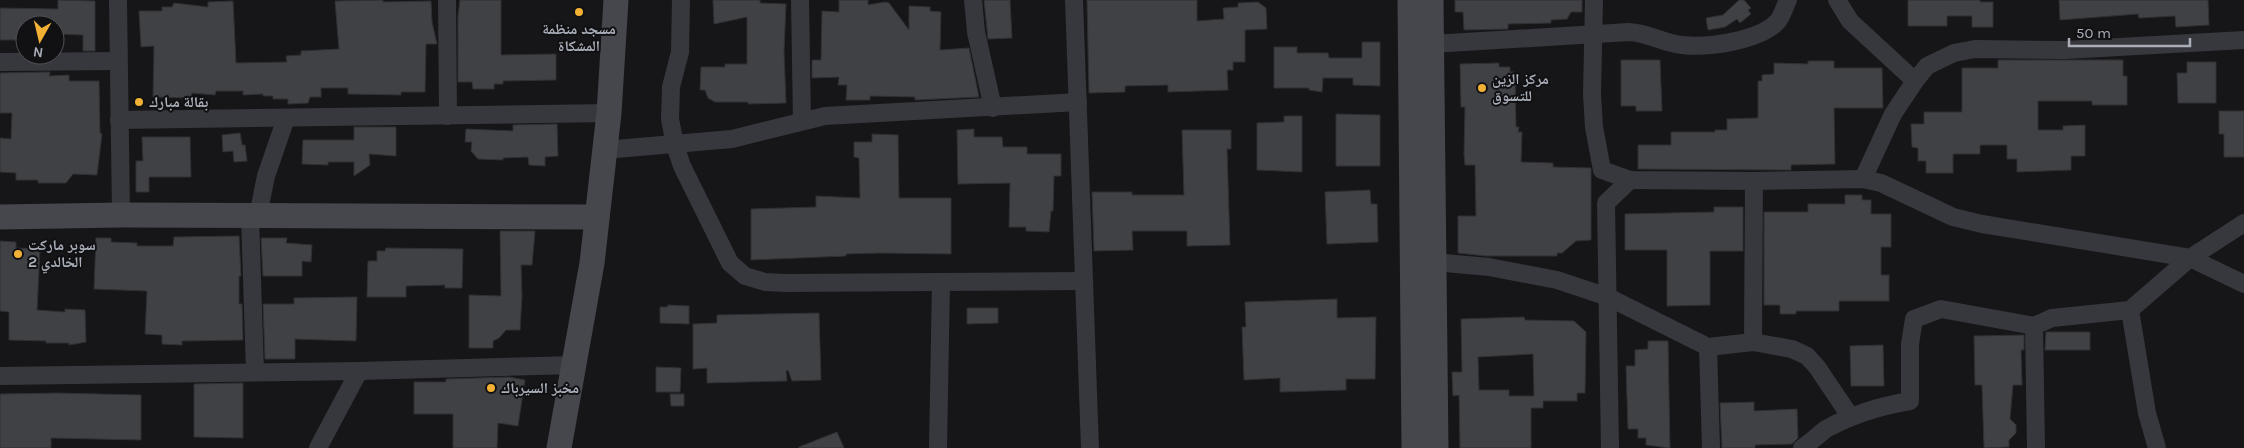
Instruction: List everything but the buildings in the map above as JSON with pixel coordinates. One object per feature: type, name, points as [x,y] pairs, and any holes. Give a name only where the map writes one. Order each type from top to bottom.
[{"type":"street","points":[[118,0],[120,215]]},
{"type":"street","points":[[447,0],[448,116]]},
{"type":"street","points":[[559,448],[592,263],[609,113],[616,0]]},
{"type":"street","points":[[681,0],[680,52],[675,68],[670,102],[670,119],[675,145],[682,166],[730,262],[745,276],[765,282],[786,283],[1083,281]]},
{"type":"street","points":[[800,0],[802,121]]},
{"type":"street","points":[[973,0],[976,32],[993,108]]},
{"type":"street","points":[[1074,0],[1090,448]]},
{"type":"street","points":[[1401,0],[1410,0],[1414,448]]},
{"type":"street","points":[[1431,0],[1436,448]]},
{"type":"street","points":[[1594,0],[1592,94],[1594,127],[1602,170],[1630,180],[1754,182],[1863,179],[1881,183],[1952,217],[1982,224],[2190,258],[2244,284]]},
{"type":"street","points":[[1432,44],[1593,34],[1641,33],[1683,45],[1733,42],[1756,36],[1778,21],[1788,0]]},
{"type":"street","points":[[1837,0],[1850,21],[1915,81]]},
{"type":"street","points":[[1863,179],[1893,114],[1915,81],[1927,66],[1954,53],[1975,50],[2066,50],[2244,40]]},
{"type":"street","points":[[0,62],[118,61]]},
{"type":"street","points":[[604,150],[732,139],[802,121],[846,114],[993,108],[1078,102]]},
{"type":"street","points":[[119,120],[609,113]]},
{"type":"street","points":[[255,372],[254,216],[286,118]]},
{"type":"street","points":[[1610,448],[1606,204],[1630,180]]},
{"type":"street","points":[[1754,182],[1754,342]]},
{"type":"street","points":[[0,217],[120,215],[597,217]]},
{"type":"street","points":[[1802,448],[1824,430],[1850,416],[1881,406],[1910,401],[1910,344],[1914,319],[1941,309],[2034,326],[2052,318],[2130,310],[2190,258],[2244,223]]},
{"type":"street","points":[[1434,262],[1522,272],[1557,280],[1608,297],[1708,347],[1754,342],[1792,349],[1807,356],[1817,367],[1850,416]]},
{"type":"street","points":[[938,448],[941,282]]},
{"type":"street","points":[[2130,310],[2146,413],[2157,448]]},
{"type":"street","points":[[2034,326],[2036,448]]},
{"type":"street","points":[[1708,347],[1711,448]]},
{"type":"street","points":[[0,376],[359,371],[575,365]]},
{"type":"street","points":[[318,448],[359,371]]},
{"type":"place","name":"مسجد منظمة المشكاة","points":[[579,12]]},
{"type":"place","name":"مركز الزين للتسوق","points":[[1482,88]]},
{"type":"place","name":"بقالة مبارك","points":[[139,102]]},
{"type":"place","name":"سوبر ماركت الخالدي 2","points":[[18,254]]},
{"type":"place","name":"مخبز السيرباك","points":[[491,388]]}]
